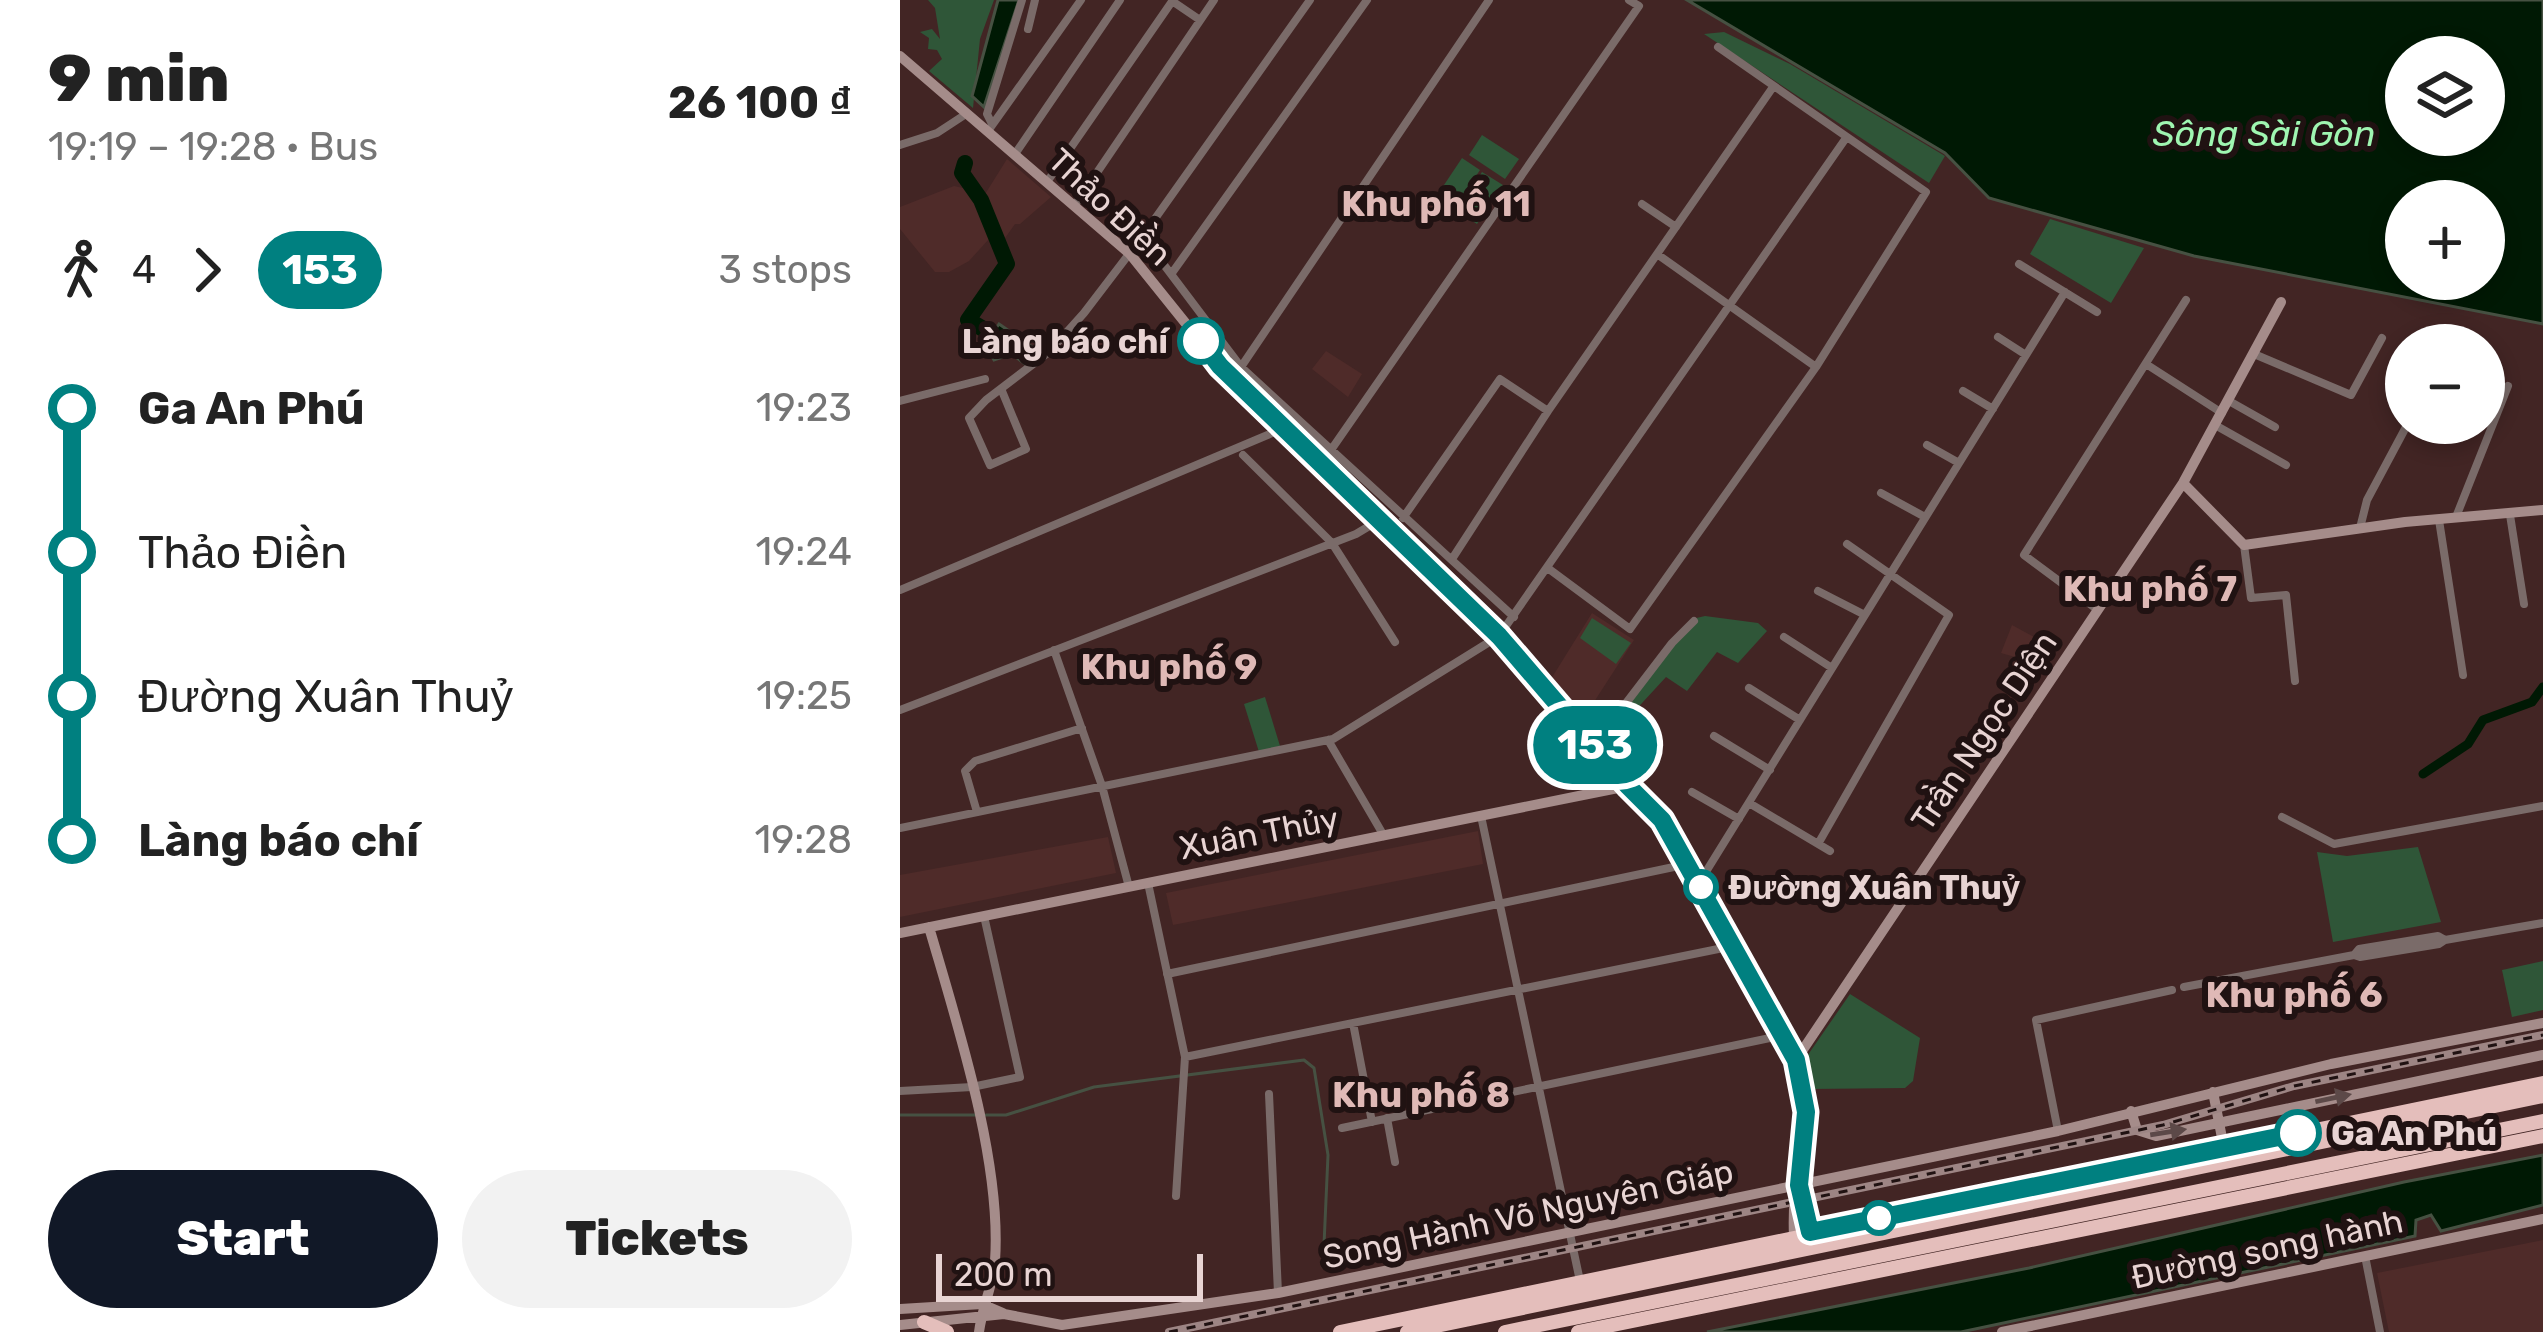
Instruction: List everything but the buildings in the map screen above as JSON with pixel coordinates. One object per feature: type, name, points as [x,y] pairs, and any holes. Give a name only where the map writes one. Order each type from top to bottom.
[{"type":"highway","points":[[1340,1332],[2543,1083]]},
{"type":"highway","points":[[1407,1332],[2543,1096]]},
{"type":"highway","points":[[1505,1332],[2543,1121]]},
{"type":"highway","points":[[1578,1332],[2543,1136]]},
{"type":"highway","points":[[924,1322],[946,1332]]},
{"type":"main road","name":"Thảo Điền","points":[[900,56],[1130,254],[1220,366],[1499,636],[1662,820],[1796,1060],[1806,1112],[1799,1185],[1802,1234]]},
{"type":"main road","name":"Trần Ngọc Diện","points":[[1796,1060],[2183,483],[2281,302]]},
{"type":"main road","points":[[2183,483],[2244,545],[2543,510]]},
{"type":"main road","name":"Xuân Thủy","points":[[900,933],[1628,786]]},
{"type":"main road","points":[[929,927],[982,1123],[992,1179],[995,1256],[979,1332]]},
{"type":"main road","name":"Song Hành Võ Nguyên Giáp","points":[[900,1324],[1004,1314],[1062,1325],[1278,1293],[2058,1131],[2213,1092],[2543,1022]]},
{"type":"main road","points":[[2131,1111],[2137,1130],[2151,1136],[2543,1054]]},
{"type":"main road","points":[[2213,1092],[2224,1148]]},
{"type":"main road","name":"Đường song hành","points":[[2002,1332],[2543,1219]]},
{"type":"main road","name":"Song Hành Võ Nguyên Giáp","points":[[900,1309],[982,1304],[1004,1314]]},
{"type":"street","points":[[988,128],[987,114],[1022,0]]},
{"type":"street","points":[[1028,29],[1035,0]]},
{"type":"street","points":[[988,128],[1081,0]]},
{"type":"street","points":[[1015,154],[1120,0]]},
{"type":"street","points":[[1047,182],[1172,0],[1200,20]]},
{"type":"street","points":[[1075,205],[1214,0]]},
{"type":"street","points":[[1002,391],[1026,449],[990,465],[970,418],[1048,352],[1130,254],[1310,0]]},
{"type":"street","points":[[1172,273],[1366,0]]},
{"type":"street","points":[[1241,368],[1489,0]]},
{"type":"street","points":[[1331,450],[1639,6],[1629,0]]},
{"type":"street","points":[[1549,568],[1630,629],[1816,367],[1926,192],[1718,47]]},
{"type":"street","points":[[1452,559],[1548,411],[1773,87]]},
{"type":"street","points":[[900,145],[937,133],[966,114]]},
{"type":"street","points":[[900,828],[1328,740],[1499,636],[1846,138]]},
{"type":"street","points":[[1642,204],[1676,227]]},
{"type":"street","points":[[1142,237],[1241,368],[1514,616]]},
{"type":"street","points":[[1658,254],[1816,367]]},
{"type":"street","points":[[2019,264],[2096,312]]},
{"type":"street","points":[[1699,884],[2065,292]]},
{"type":"street","points":[[2098,610],[2024,555],[2186,300]]},
{"type":"street","points":[[1998,337],[2026,355]]},
{"type":"street","points":[[2254,354],[2351,395],[2382,338]]},
{"type":"street","points":[[2146,364],[2286,465]]},
{"type":"street","points":[[1403,518],[1500,379],[1548,411]]},
{"type":"street","points":[[900,401],[953,384],[985,380]]},
{"type":"street","points":[[2455,519],[2508,386]]},
{"type":"street","points":[[1963,391],[1993,409]]},
{"type":"street","points":[[2229,401],[2275,427]]},
{"type":"street","points":[[900,590],[1284,428]]},
{"type":"street","points":[[2360,528],[2367,500],[2398,444]]},
{"type":"street","points":[[1927,445],[1959,464]]},
{"type":"street","points":[[1243,455],[1332,543],[1395,642]]},
{"type":"street","points":[[1881,493],[1925,517]]},
{"type":"street","points":[[2510,515],[2524,604]]},
{"type":"street","points":[[900,710],[1332,543],[1381,519]]},
{"type":"street","points":[[2440,520],[2463,675]]},
{"type":"street","points":[[1818,844],[1949,615],[1847,544]]},
{"type":"street","points":[[2244,545],[2252,598],[2286,595],[2295,681]]},
{"type":"street","points":[[1818,591],[1865,615]]},
{"type":"street","points":[[1594,745],[1694,621]]},
{"type":"street","points":[[1784,638],[1832,668]]},
{"type":"street","points":[[1054,650],[1102,786],[1129,887]]},
{"type":"street","points":[[1749,688],[1800,720]]},
{"type":"street","points":[[977,812],[965,772],[975,761],[1082,728]]},
{"type":"street","points":[[1714,736],[1770,770]]},
{"type":"street","points":[[1328,740],[1384,836]]},
{"type":"street","points":[[1692,792],[1739,819]]},
{"type":"street","points":[[1749,802],[1830,851]]},
{"type":"street","points":[[2282,817],[2334,844],[2543,806]]},
{"type":"street","points":[[1481,816],[1580,1281]]},
{"type":"street","points":[[1168,974],[1688,864]]},
{"type":"street","points":[[1148,883],[1184,1061],[1177,1196]]},
{"type":"street","points":[[900,1091],[972,1088],[1020,1077],[984,916]]},
{"type":"street","points":[[2184,987],[2354,955],[2359,949],[2543,923]]},
{"type":"street","points":[[1184,1061],[1733,946]]},
{"type":"street","points":[[2058,1131],[2036,1020],[2172,991]]},
{"type":"street","points":[[1353,1023],[1372,1121]]},
{"type":"street","points":[[1342,1128],[1784,1036]]},
{"type":"street","points":[[1269,1094],[1278,1293]]},
{"type":"street","points":[[1387,1118],[1395,1162]]},
{"type":"street","points":[[2365,1256],[2380,1332]]},
{"type":"shaded area","points":[[1007,159],[1051,197],[1015,224],[1003,241],[989,239],[969,261],[949,272],[935,272],[900,229],[900,207],[954,186],[972,190],[982,199]]},
{"type":"shaded area","points":[[1326,351],[1362,374],[1348,397],[1312,369]]},
{"type":"shaded area","points":[[1592,613],[1634,640],[1583,719],[1551,679]]},
{"type":"shaded area","points":[[2012,625],[2049,645],[2039,664],[2001,653]]},
{"type":"shaded area","points":[[1478,831],[1483,864],[1173,925],[1166,893]]},
{"type":"shaded area","points":[[1108,837],[1116,873],[900,917],[900,875]]},
{"type":"shaded area","points":[[2543,1240],[2543,1332],[2389,1332],[2377,1273]]},
{"type":"green space","points":[[928,0],[994,0],[980,39],[973,108],[929,71],[942,59],[937,50],[928,49],[929,38],[920,32],[932,29],[940,39],[935,8]]},
{"type":"green space","points":[[1724,32],[1790,64],[1945,156],[1929,183],[1704,34]]},
{"type":"green space","points":[[1482,135],[1519,159],[1505,179],[1469,155]]},
{"type":"green space","points":[[1462,158],[1480,170],[1454,209],[1436,197]]},
{"type":"green space","points":[[1482,172],[1503,185],[1477,224],[1457,211]]},
{"type":"green space","points":[[2050,219],[2144,248],[2111,303],[2030,254]]},
{"type":"green space","points":[[1705,616],[1758,623],[1767,631],[1738,663],[1717,652],[1687,691],[1666,677],[1608,740],[1603,735],[1692,619]]},
{"type":"green space","points":[[1592,618],[1631,643],[1616,664],[1580,638]]},
{"type":"green space","points":[[1265,697],[1280,746],[1259,752],[1244,704]]},
{"type":"green space","points":[[2418,847],[2441,922],[2333,942],[2317,852],[2347,856]]},
{"type":"green space","points":[[2543,961],[2543,1010],[2512,1017],[2502,970]]},
{"type":"green space","points":[[1850,994],[1920,1038],[1913,1081],[1905,1088],[1810,1089],[1803,1062]]},
{"type":"water","points":[[998,0],[1019,0],[984,107],[972,96]]},
{"type":"water","name":"Sông Sài Gòn","points":[[1687,0],[2543,0],[2543,324],[2420,300],[2505,300],[2505,180],[2385,180],[2385,293],[2194,256],[1989,198],[1945,153]]},
{"type":"water","points":[[999,324],[1038,351],[1025,364],[1012,354],[994,360],[985,344]]},
{"type":"water","points":[[2543,1155],[2543,1205],[2441,1231],[2431,1215],[2416,1220],[2415,1236],[1961,1332],[1707,1332],[2029,1268]]},
{"type":"waterway","points":[[965,163],[962,173],[981,200],[1007,264],[968,320],[1007,343]]},
{"type":"waterway","points":[[2423,774],[2468,744],[2483,720],[2532,702],[2543,687]]},
{"type":"waterway","points":[[986,1115],[1006,1115],[1094,1087],[1304,1060],[1314,1068],[1328,1155],[1323,1267]]},
{"type":"waterway","points":[[900,1115],[976,1115]]},
{"type":"railway","points":[[1169,1332],[2163,1125],[2294,1086],[2543,1035]]},
{"type":"bus line","name":"153","points":[[1201,341],[1220,366],[1499,636],[1662,820],[1796,1060],[1806,1112],[1799,1185],[1810,1232],[2298,1133]]},
{"type":"place","name":"Làng báo chí","points":[[1201,341]]},
{"type":"place","name":"Đường Xuân Thuỷ","points":[[1701,887]]},
{"type":"place","name":"Ga An Phú","points":[[2298,1133]]},
{"type":"district","name":"Khu phố 11","points":[[1436,203]]},
{"type":"district","name":"Khu phố 7","points":[[2150,588]]},
{"type":"district","name":"Khu phố 9","points":[[1169,666]]},
{"type":"district","name":"Khu phố 6","points":[[2294,994]]},
{"type":"district","name":"Khu phố 8","points":[[1421,1094]]}]
